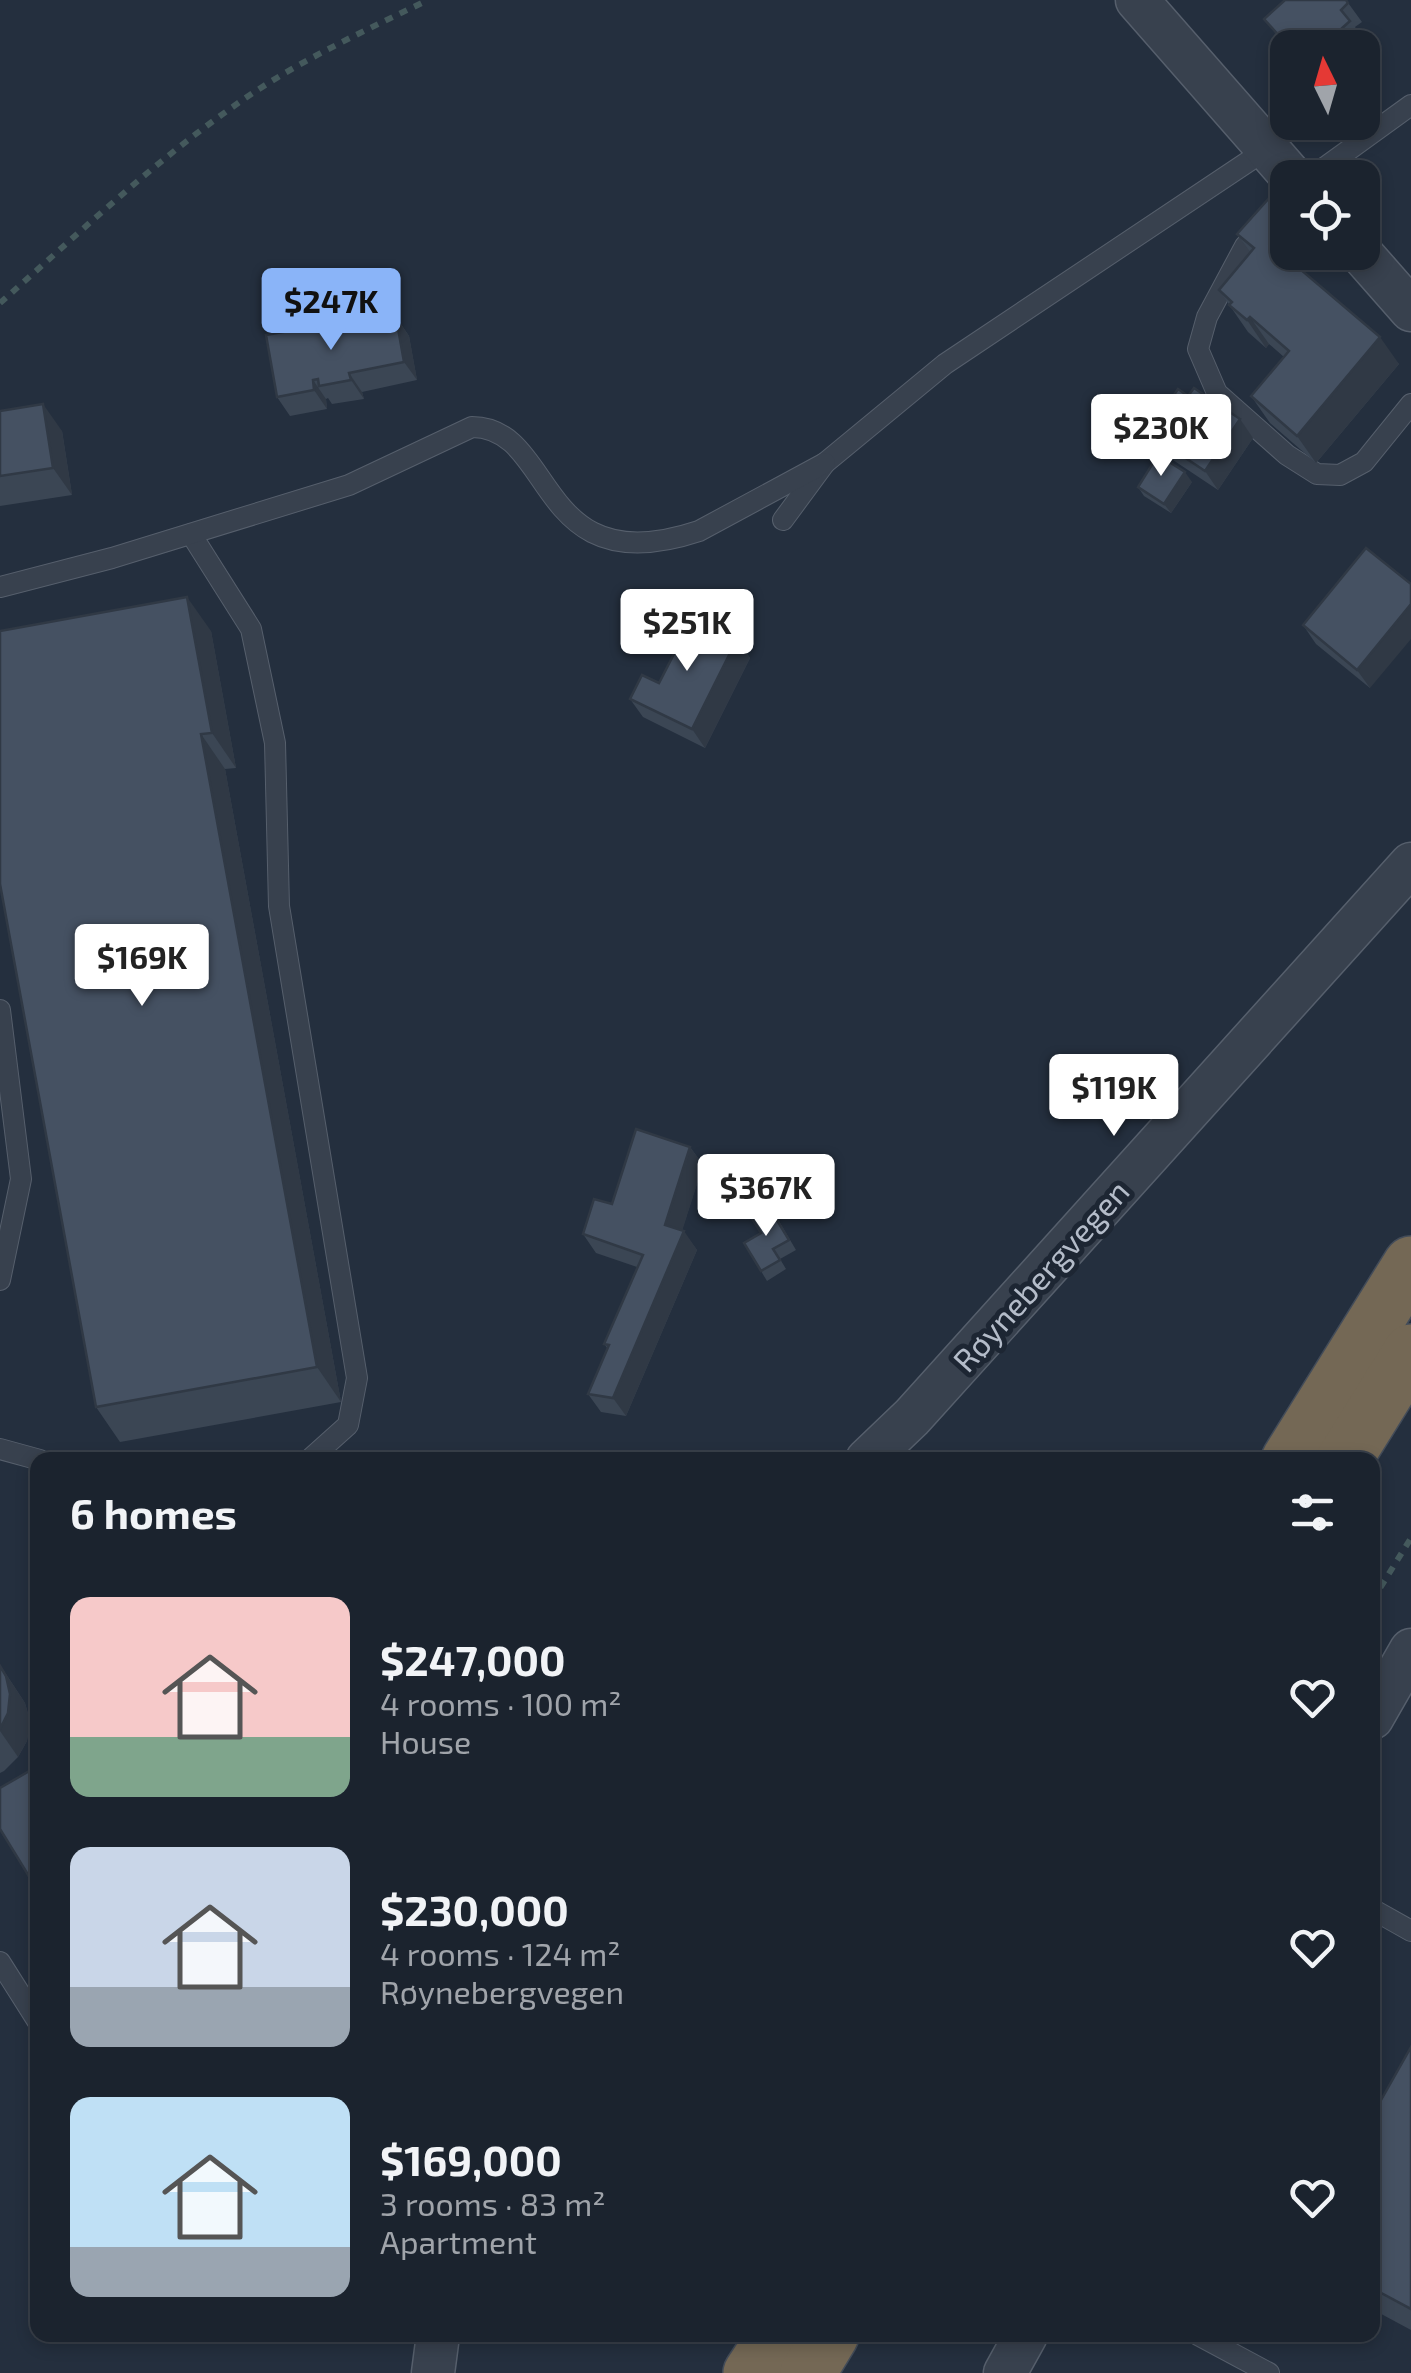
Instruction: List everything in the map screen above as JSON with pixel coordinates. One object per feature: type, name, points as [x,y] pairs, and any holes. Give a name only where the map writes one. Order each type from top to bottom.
[{"type":"highway","points":[[1294,1452],[1411,1264]]},
{"type":"highway","points":[[1349,1452],[1411,1352]]},
{"type":"highway","points":[[752,2373],[772,2342]]},
{"type":"highway","points":[[808,2373],[828,2342]]},
{"type":"street","points":[[1137,0],[1277,160]]},
{"type":"street","points":[[1376,270],[1411,310]]},
{"type":"street","name":"Røynebergvegen","points":[[875,1452],[912,1417],[1411,864]]},
{"type":"street","points":[[1380,1704],[1411,1650]]},
{"type":"street","points":[[433,2373],[437,2342]]},
{"type":"street","points":[[1005,2373],[1022,2342]]},
{"type":"lane","points":[[1335,160],[1411,105]]},
{"type":"lane","points":[[0,587],[349,485],[472,427],[490,427],[521,450],[551,496],[586,531],[626,540],[677,538],[825,464],[945,364],[1270,169]]},
{"type":"lane","points":[[1270,219],[1245,246],[1207,316],[1198,349],[1218,392],[1287,455],[1317,474],[1340,474],[1364,462],[1411,404]]},
{"type":"lane","points":[[782,520],[825,464]]},
{"type":"lane","points":[[191,534],[251,628],[275,744],[279,906],[357,1378],[348,1425],[318,1452]]},
{"type":"lane","points":[[0,1010],[21,1179],[0,1280]]},
{"type":"lane","points":[[0,1449],[30,1457]]},
{"type":"lane","points":[[1380,1913],[1411,1931]]},
{"type":"lane","points":[[0,1962],[30,2009]]},
{"type":"lane","points":[[1211,2342],[1269,2373]]},
{"type":"path","points":[[0,303],[124,193],[234,106],[318,54],[428,0]]},
{"type":"path","points":[[1380,1588],[1411,1538]]},
{"type":"building","points":[[1285,0],[1346,0],[1348,3],[1341,10],[1350,21],[1340,30],[1274,30],[1264,19]]},
{"type":"building","points":[[1270,197],[1270,270],[1301,270],[1380,337],[1297,436],[1251,396],[1289,351],[1250,317],[1247,320],[1229,305],[1232,302],[1219,290],[1254,248],[1237,234]]},
{"type":"building","points":[[396,317],[404,362],[349,373],[351,380],[319,386],[318,379],[313,380],[314,390],[277,397],[266,335],[356,319],[357,324]]},
{"type":"building","points":[[1194,388],[1240,419],[1205,471],[1148,433],[1178,389],[1188,396]]},
{"type":"building","points":[[43,404],[53,468],[0,476],[0,411]]},
{"type":"building","points":[[1158,455],[1185,472],[1164,504],[1138,487]]},
{"type":"building","points":[[1366,548],[1411,584],[1411,604],[1357,670],[1303,625]]},
{"type":"building","points":[[187,597],[212,733],[201,734],[317,1367],[96,1407],[0,884],[0,631]]},
{"type":"building","points":[[693,617],[737,639],[692,729],[630,699],[642,675],[659,683],[678,646],[669,641],[676,628],[685,632]]},
{"type":"building","points":[[636,1129],[690,1147],[665,1225],[684,1231],[613,1398],[588,1394],[609,1345],[604,1344],[643,1255],[583,1234],[594,1199],[612,1204]]},
{"type":"building","points":[[769,1207],[789,1240],[773,1249],[780,1260],[761,1271],[744,1243],[761,1233],[751,1217]]},
{"type":"building","points":[[0,1666],[10,1694],[8,1713],[0,1729]]},
{"type":"building","points":[[30,1771],[30,1878],[0,1829],[0,1788]]},
{"type":"building","points":[[1411,2047],[1411,2309],[1380,2292],[1380,2102]]}]
